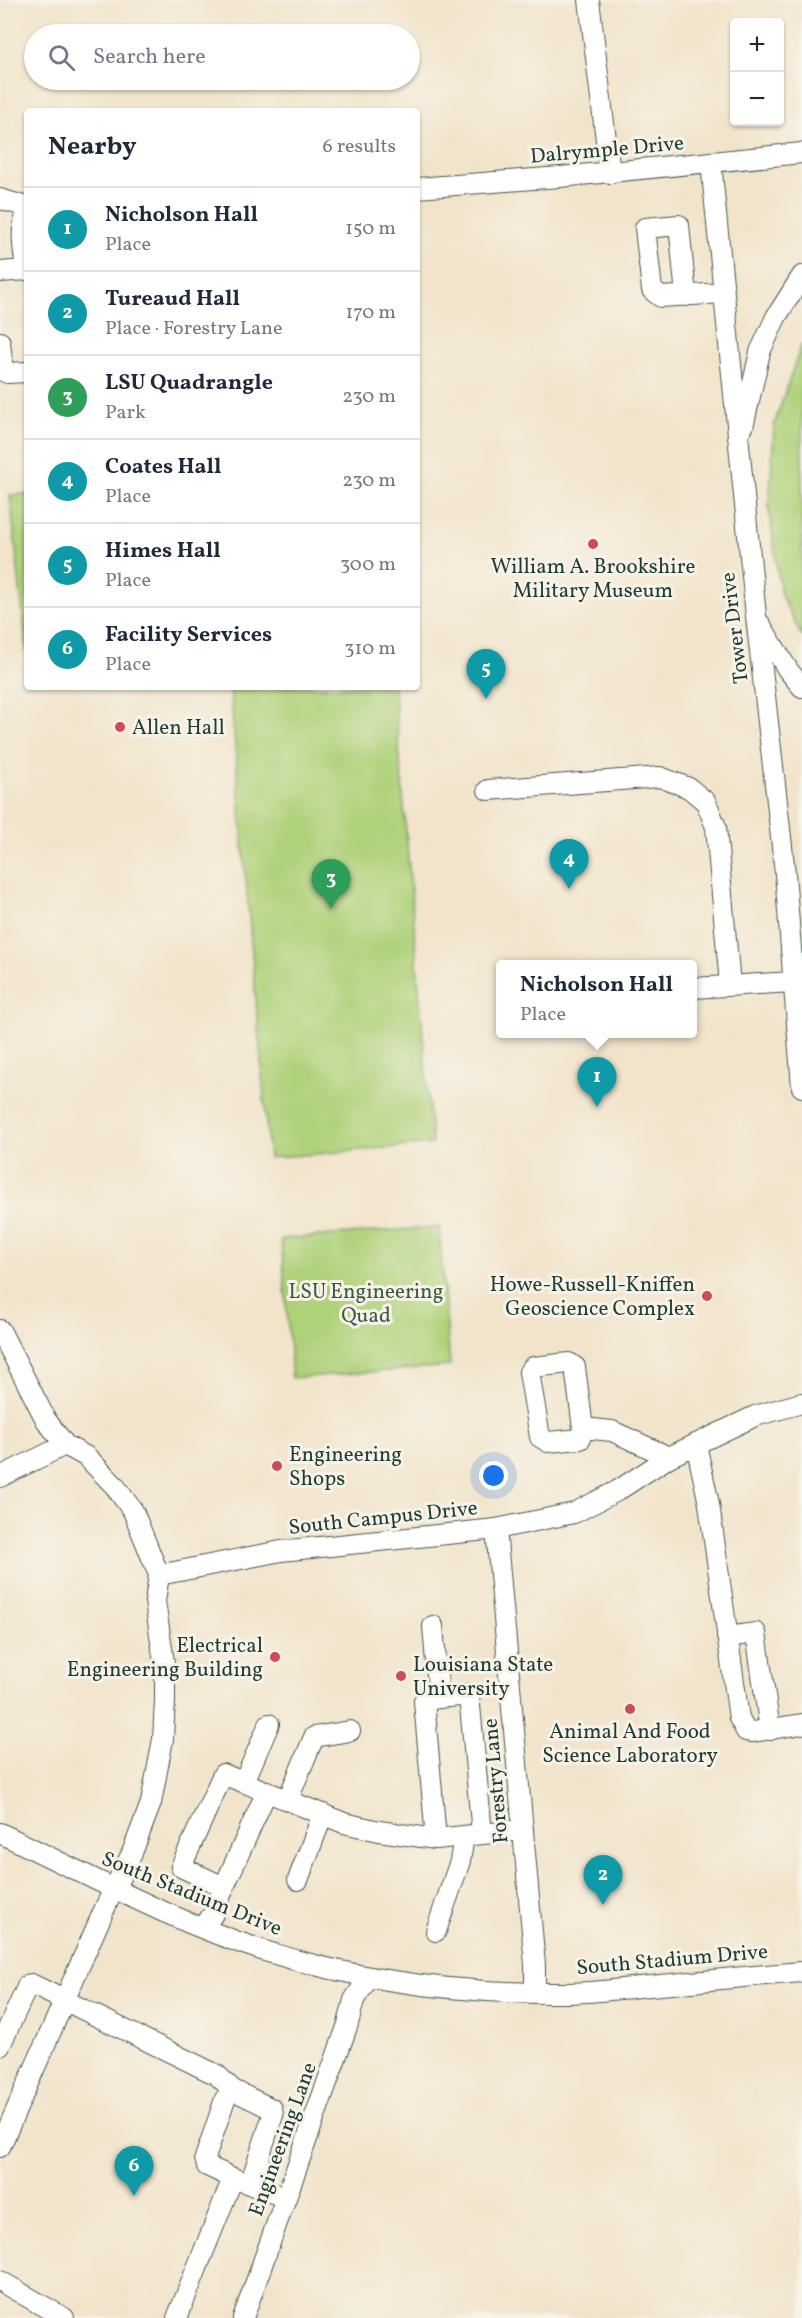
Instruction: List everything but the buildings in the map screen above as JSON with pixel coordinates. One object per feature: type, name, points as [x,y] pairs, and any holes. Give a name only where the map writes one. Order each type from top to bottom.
[{"type":"street","points":[[589,0],[610,172]]},
{"type":"street","name":"Dalrymple Drive","points":[[420,188],[582,175],[802,153]]},
{"type":"street","name":"Tower Drive","points":[[711,163],[756,616],[785,873],[802,1087]]},
{"type":"street","points":[[0,199],[24,206]]},
{"type":"street","points":[[0,210],[24,207]]},
{"type":"street","points":[[24,220],[22,224],[24,253]]},
{"type":"street","points":[[0,272],[24,270]]},
{"type":"street","points":[[739,445],[760,352],[776,317],[802,276]]},
{"type":"street","points":[[686,296],[723,293]]},
{"type":"street","points":[[0,342],[3,371],[24,372]]},
{"type":"street","points":[[756,616],[788,669],[802,687]]},
{"type":"street","points":[[488,790],[660,777],[689,788],[706,802],[716,827],[730,985]]},
{"type":"street","points":[[697,988],[793,982]]},
{"type":"street","points":[[0,1330],[46,1420],[65,1445],[87,1457],[114,1485],[133,1511],[159,1575],[155,1601],[165,1669],[163,1739],[151,1803],[132,1852],[1,2143]]},
{"type":"street","name":"South Campus Drive","points":[[159,1575],[281,1551],[496,1529],[574,1513],[617,1491],[669,1457],[755,1416],[802,1403]]},
{"type":"street","points":[[583,1428],[612,1431],[669,1457]]},
{"type":"street","points":[[696,1444],[709,1504],[739,1718],[746,1731],[753,1732],[802,1724]]},
{"type":"street","points":[[0,1477],[65,1445]]},
{"type":"street","name":"Forestry Lane","points":[[496,1529],[535,1965],[535,1993]]},
{"type":"street","points":[[433,1626],[439,1698]]},
{"type":"street","points":[[727,1637],[756,1633],[770,1730]]},
{"type":"street","points":[[436,1839],[424,1701],[469,1695],[473,1835],[460,1861],[436,1930]]},
{"type":"street","points":[[244,1782],[269,1724]]},
{"type":"street","points":[[288,1799],[314,1737],[350,1731]]},
{"type":"street","points":[[224,1887],[181,1868],[223,1774],[344,1823],[379,1830],[436,1839],[523,1830]]},
{"type":"street","points":[[203,1928],[213,1914],[267,1791]]},
{"type":"street","points":[[298,1880],[323,1814]]},
{"type":"street","name":"South Stadium Drive","points":[[0,1833],[113,1890],[203,1928],[270,1953],[369,1977],[447,1988],[535,1993],[597,1991],[802,1972]]},
{"type":"street","name":"Engineering Lane","points":[[243,2318],[354,2000],[369,1977]]},
{"type":"street","points":[[0,2046],[28,1985],[32,1984],[217,2075],[233,2090],[272,2109],[273,2115],[177,2318]]},
{"type":"street","points":[[233,2090],[225,2098],[205,2158],[207,2166],[286,2198]]},
{"type":"street","points":[[0,2281],[64,2318]]},
{"type":"green space","points":[[802,343],[802,637],[781,595],[769,510],[774,425]]},
{"type":"green space","points":[[24,494],[24,626],[10,495]]},
{"type":"green space","points":[[230,690],[394,690],[432,1144],[269,1158]]},
{"type":"green space","name":"LSU Engineering Quad","points":[[439,1227],[450,1366],[292,1378],[281,1239]]},
{"type":"place","name":"William A. Brookshire Military Museum","points":[[593,544]]},
{"type":"place","name":"Himes Hall","points":[[486,699]]},
{"type":"place","name":"Allen Hall","points":[[120,727]]},
{"type":"place","name":"Coates Hall","points":[[569,889]]},
{"type":"place","name":"LSU Quadrangle","points":[[331,909]]},
{"type":"place","name":"Nicholson Hall","points":[[597,1107]]},
{"type":"place","name":"Howe-Russell-Kniffen Geoscience Complex","points":[[707,1296]]},
{"type":"place","name":"Engineering Shops","points":[[277,1466]]},
{"type":"place","name":"Electrical Engineering Building","points":[[275,1657]]},
{"type":"place","name":"Louisiana State University","points":[[401,1676]]},
{"type":"place","name":"Animal And Food Science Laboratory","points":[[630,1709]]},
{"type":"place","name":"Tureaud Hall","points":[[603,1905]]},
{"type":"place","name":"Facility Services","points":[[134,2196]]}]
